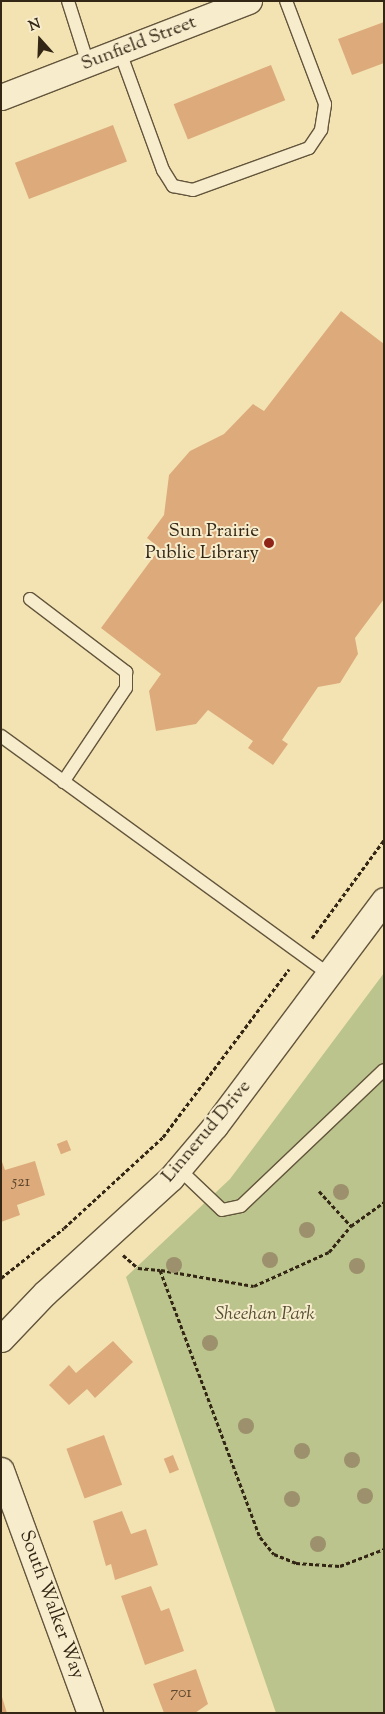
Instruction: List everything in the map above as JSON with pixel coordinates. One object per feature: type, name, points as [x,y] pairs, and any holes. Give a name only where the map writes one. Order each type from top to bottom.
[{"type":"street","name":"Sunfield Street","points":[[1,97],[249,1]]},
{"type":"street","name":"Linnerud Drive","points":[[1,1339],[178,1169],[330,975],[384,900]]},
{"type":"street","name":"South Walker Way","points":[[1,1470],[90,1713]]},
{"type":"lane","points":[[68,1],[88,64]]},
{"type":"lane","points":[[120,52],[163,170],[173,186],[193,190],[309,148],[321,130],[326,104],[286,1]]},
{"type":"lane","points":[[30,599],[126,672],[126,688],[64,782]]},
{"type":"lane","points":[[1,736],[330,975]]},
{"type":"lane","points":[[178,1169],[222,1210],[241,1206],[384,1070]]},
{"type":"path","points":[[1,1278],[64,1228],[163,1137],[384,840]]},
{"type":"path","points":[[319,1191],[351,1226]]},
{"type":"path","points":[[105,1239],[138,1268],[254,1286],[329,1252],[351,1226],[384,1202]]},
{"type":"path","points":[[160,1270],[260,1537],[274,1554],[318,1566],[340,1566],[384,1549]]},
{"type":"green space","name":"Sheehan Park","points":[[384,973],[384,1713],[276,1713],[126,1277],[230,1179]]},
{"type":"building","points":[[384,22],[384,63],[352,75],[338,39]]},
{"type":"building","points":[[271,65],[285,100],[188,140],[174,104]]},
{"type":"building","points":[[113,125],[127,161],[29,199],[15,163]]},
{"type":"building","name":"Sun Prairie Public Library","points":[[341,311],[384,344],[384,599],[355,638],[358,654],[340,683],[318,687],[282,740],[288,744],[273,765],[248,748],[253,741],[208,710],[196,724],[156,731],[149,691],[161,674],[101,628],[160,548],[147,538],[164,515],[169,475],[190,451],[224,434],[253,404],[264,411]]},
{"type":"building","points":[[67,1140],[71,1150],[61,1154],[57,1144]]},
{"type":"building","points":[[1,1159],[5,1170],[35,1161],[45,1195],[17,1205],[20,1215],[1,1222]]},
{"type":"building","points":[[113,1341],[133,1362],[95,1398],[87,1389],[69,1405],[49,1385],[69,1365],[76,1373]]},
{"type":"building","points":[[104,1435],[122,1485],[85,1498],[66,1449]]},
{"type":"building","points":[[173,1455],[179,1470],[170,1474],[164,1459]]},
{"type":"building","points":[[122,1511],[131,1534],[146,1529],[158,1565],[115,1580],[111,1564],[106,1566],[93,1521]]},
{"type":"building","points":[[151,1586],[161,1611],[169,1608],[184,1651],[145,1665],[121,1596]]},
{"type":"building","points":[[196,1669],[208,1704],[195,1713],[164,1713],[153,1684]]},
{"type":"building","points":[[2,1697],[7,1713],[1,1713]]},
{"type":"place","name":"Sun Prairie Public Library","points":[[269,543]]}]
